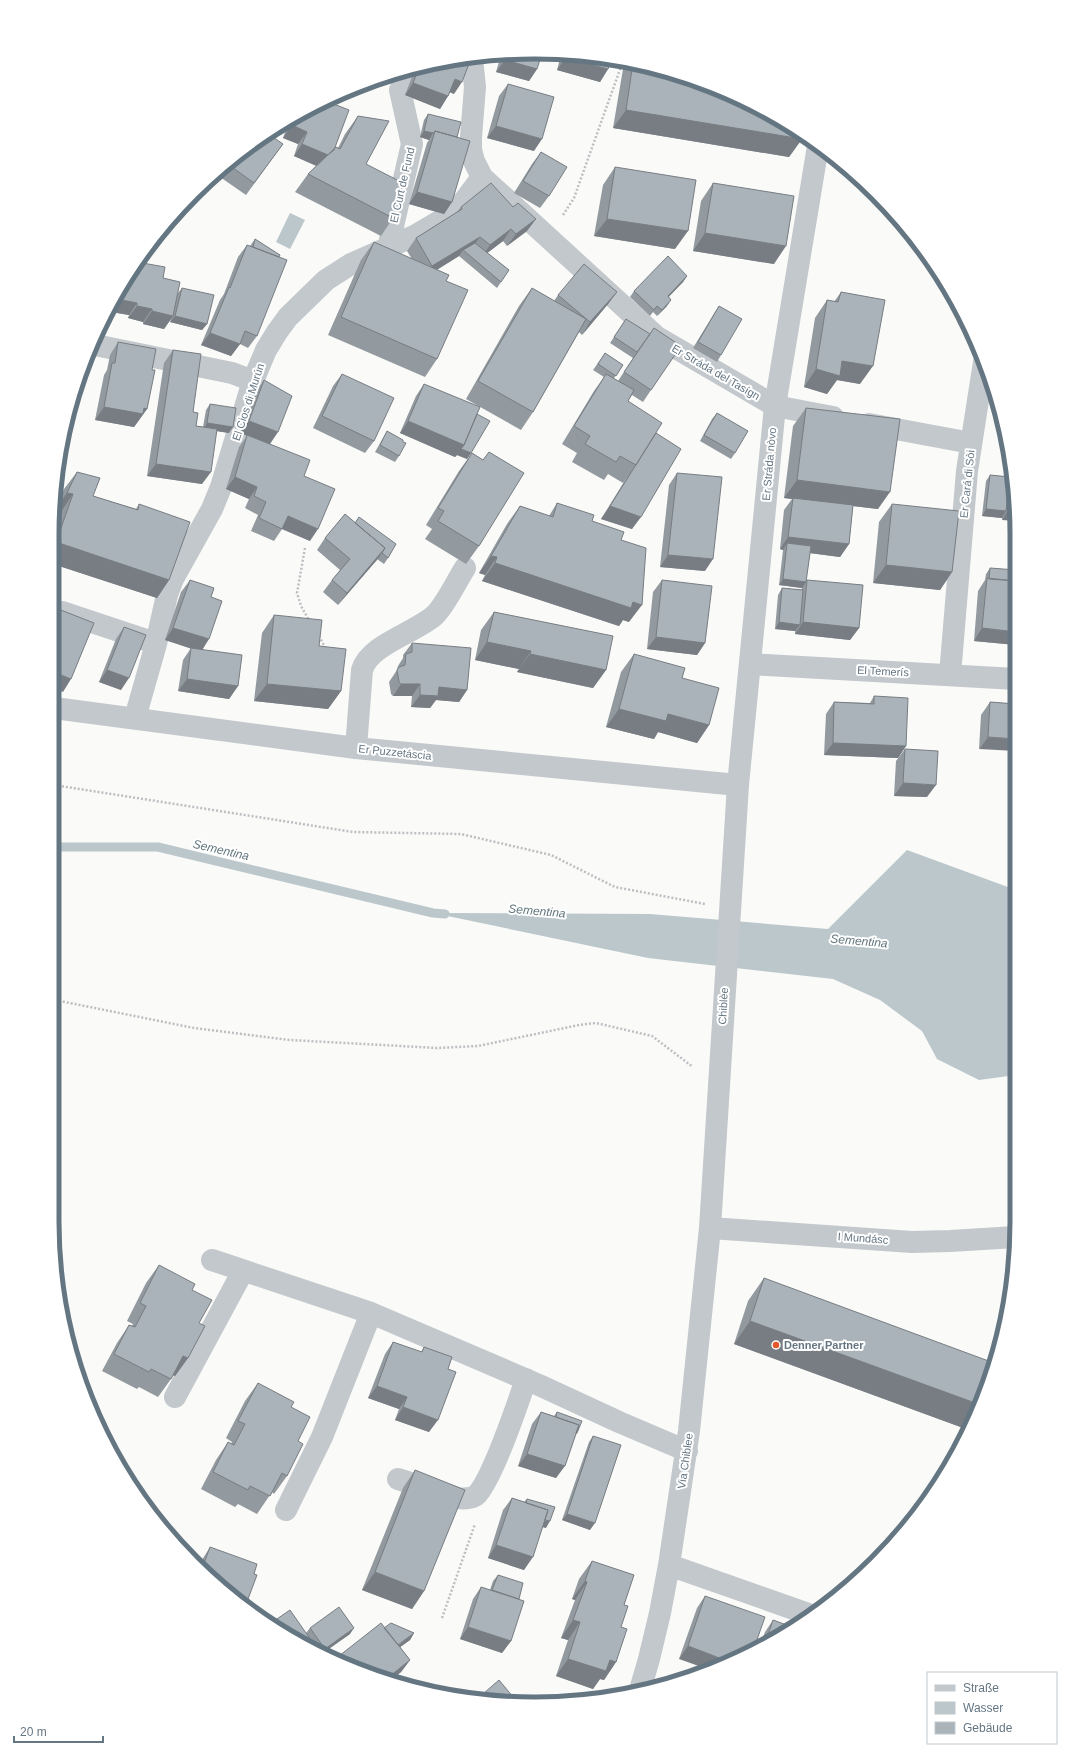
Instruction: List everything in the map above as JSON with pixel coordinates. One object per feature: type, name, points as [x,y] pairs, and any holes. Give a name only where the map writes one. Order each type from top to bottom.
[{"type":"street","name":"Er Stráda del Tasígn","points":[[473,63],[475,87],[471,150],[474,161],[482,177],[657,337],[775,406]]},
{"type":"street","name":"El Curt de Fund","points":[[388,248],[412,144],[400,90],[406,77]]},
{"type":"street","name":"Er Stráda nòvo","points":[[738,784],[775,406],[817,152]]},
{"type":"street","name":"El Cios di Murún","points":[[135,718],[173,578],[212,509],[253,381],[266,350],[277,332],[288,317],[326,280],[361,259],[416,235],[445,218],[464,200],[482,177]]},
{"type":"street","points":[[99,345],[232,373],[253,381]]},
{"type":"street","points":[[971,443],[982,374]]},
{"type":"street","name":"Er Cará di Sòi","points":[[775,406],[971,443],[950,676]]},
{"type":"street","points":[[356,748],[362,670],[364,663],[373,653],[436,613],[465,568]]},
{"type":"street","points":[[59,611],[156,644]]},
{"type":"street","name":"El Temerís","points":[[750,664],[1010,679]]},
{"type":"street","name":"Er Puzzetáscia","points":[[59,709],[356,748],[738,784]]},
{"type":"street","name":"Chiblèe","points":[[710,1228],[738,784]]},
{"type":"street","name":"I Mundásc","points":[[710,1228],[912,1242],[1010,1237]]},
{"type":"street","name":"Via Chiblee","points":[[642,1685],[660,1613],[670,1565],[687,1451],[710,1228]]},
{"type":"street","points":[[212,1260],[371,1313],[687,1451]]},
{"type":"street","points":[[175,1397],[243,1270]]},
{"type":"street","points":[[286,1510],[322,1437],[371,1313]]},
{"type":"street","points":[[398,1479],[456,1498],[466,1499],[475,1496],[487,1481],[526,1380]]},
{"type":"street","points":[[670,1565],[805,1613]]},
{"type":"path","points":[[548,238],[574,198],[621,67]]},
{"type":"path","points":[[305,548],[297,593],[301,606],[312,625]]},
{"type":"path","points":[[316,632],[331,655],[364,663]]},
{"type":"path","points":[[59,786],[353,832],[461,834],[551,855],[615,887],[730,908]]},
{"type":"path","points":[[59,1001],[194,1028],[290,1040],[437,1048],[478,1046],[579,1025],[596,1023],[652,1036],[662,1042],[719,1088]]},
{"type":"path","points":[[442,1618],[477,1518],[479,1509],[475,1496]]},
{"type":"water","points":[[290,213],[305,220],[290,249],[276,242]]},
{"type":"water","points":[[907,850],[1010,888],[1010,1076],[979,1080],[937,1059],[922,1031],[880,1000],[833,979],[648,958],[433,913],[650,914],[828,929]]},
{"type":"building","points":[[534,59],[540,59],[537,69],[505,60]]},
{"type":"building","points":[[577,61],[609,65],[608,69]]},
{"type":"building","points":[[469,63],[462,82],[455,79],[448,96],[413,83],[417,74]]},
{"type":"building","points":[[632,69],[658,75],[716,95],[745,108],[798,138],[626,110]]},
{"type":"building","points":[[508,84],[554,97],[542,139],[496,126]]},
{"type":"building","points":[[333,104],[349,110],[334,150],[328,155],[302,144],[307,132],[293,125]]},
{"type":"building","points":[[428,114],[461,122],[457,137],[435,131],[433,133],[424,131]]},
{"type":"building","points":[[358,116],[389,121],[366,164],[403,183],[393,218],[308,174],[336,147],[340,149]]},
{"type":"building","points":[[435,131],[470,141],[452,202],[417,192]]},
{"type":"building","points":[[273,137],[283,144],[254,183],[232,167]]},
{"type":"building","points":[[541,152],[567,167],[549,196],[523,181]]},
{"type":"building","points":[[615,167],[696,180],[688,231],[607,219]]},
{"type":"building","points":[[491,183],[513,207],[518,203],[536,219],[516,234],[511,229],[490,245],[480,237],[432,266],[416,238],[462,209],[461,207]]},
{"type":"building","points":[[713,183],[794,196],[786,246],[705,233]]},
{"type":"building","points":[[255,239],[280,255],[279,257],[253,247]]},
{"type":"building","points":[[374,242],[449,275],[446,281],[468,290],[437,359],[341,317]]},
{"type":"building","points":[[475,243],[509,270],[501,282],[463,250]]},
{"type":"building","points":[[247,245],[287,260],[257,336],[245,331],[240,344],[210,333]]},
{"type":"building","points":[[668,256],[687,276],[668,296],[671,300],[662,310],[657,306],[654,310],[634,291]]},
{"type":"building","points":[[144,263],[165,267],[163,278],[180,282],[173,316],[137,306],[137,303],[121,300]]},
{"type":"building","points":[[584,264],[617,292],[590,322],[558,295]]},
{"type":"building","points":[[182,288],[214,295],[207,324],[175,316]]},
{"type":"building","points":[[532,288],[586,319],[533,412],[478,381]]},
{"type":"building","points":[[841,292],[885,300],[873,366],[842,361],[840,376],[816,369],[827,300],[838,302]]},
{"type":"building","points":[[719,306],[742,319],[721,355],[698,342]]},
{"type":"building","points":[[626,319],[650,334],[637,352],[614,337]]},
{"type":"building","points":[[654,328],[681,346],[651,390],[624,372]]},
{"type":"building","points":[[118,342],[156,349],[152,370],[155,370],[147,409],[144,408],[143,414],[104,407],[112,363],[115,363]]},
{"type":"building","points":[[173,350],[201,354],[193,412],[198,413],[196,426],[217,429],[211,472],[156,464]]},
{"type":"building","points":[[605,353],[623,365],[616,376],[598,364]]},
{"type":"building","points":[[342,374],[394,398],[374,441],[322,416]]},
{"type":"building","points":[[606,374],[634,390],[628,401],[662,423],[636,465],[620,456],[616,462],[585,444],[590,436],[574,426]]},
{"type":"building","points":[[264,380],[292,396],[278,432],[249,421]]},
{"type":"building","points":[[424,384],[480,407],[464,445],[408,421]]},
{"type":"building","points":[[210,404],[236,408],[233,427],[207,423]]},
{"type":"building","points":[[806,408],[900,419],[890,492],[797,480]]},
{"type":"building","points":[[717,413],[748,431],[735,453],[704,435]]},
{"type":"building","points":[[477,414],[490,421],[471,453],[461,449]]},
{"type":"building","points":[[387,431],[406,443],[399,456],[380,445]]},
{"type":"building","points":[[656,433],[681,449],[641,517],[610,506]]},
{"type":"building","points":[[247,435],[310,460],[304,476],[335,489],[318,529],[288,516],[282,529],[259,518],[266,502],[254,496],[257,487],[235,477]]},
{"type":"building","points":[[489,452],[524,473],[479,546],[438,521],[444,511],[438,508],[472,453],[483,460]]},
{"type":"building","points":[[77,472],[100,478],[93,496],[138,510],[139,504],[190,522],[169,580],[59,543],[59,533],[73,494],[67,493]]},
{"type":"building","points":[[677,473],[722,477],[713,559],[668,555]]},
{"type":"building","points":[[990,475],[1006,477],[1008,493],[1006,511],[986,509]]},
{"type":"building","points":[[793,498],[853,505],[849,544],[788,537]]},
{"type":"building","points":[[557,503],[594,515],[592,521],[624,532],[621,540],[646,548],[642,605],[633,602],[631,608],[495,563],[497,557],[491,556],[520,506],[553,517]]},
{"type":"building","points":[[892,504],[959,511],[952,572],[886,565]]},
{"type":"building","points":[[345,514],[385,548],[347,593],[332,580],[350,559],[325,538]]},
{"type":"building","points":[[359,517],[396,544],[388,558],[382,553],[385,548],[355,523]]},
{"type":"building","points":[[787,543],[811,546],[806,582],[783,579]]},
{"type":"building","points":[[990,568],[1010,570],[1010,581],[989,579]]},
{"type":"building","points":[[987,578],[1010,580],[1010,631],[982,628]]},
{"type":"building","points":[[190,580],[214,588],[211,597],[222,601],[209,639],[173,628]]},
{"type":"building","points":[[662,580],[712,586],[705,643],[656,637]]},
{"type":"building","points":[[807,580],[863,585],[859,628],[803,622]]},
{"type":"building","points":[[782,588],[803,590],[800,625],[779,622]]},
{"type":"building","points":[[59,609],[94,623],[71,679],[59,674]]},
{"type":"building","points":[[494,612],[613,636],[606,670],[530,654],[531,651],[487,642]]},
{"type":"building","points":[[274,615],[322,620],[319,646],[346,649],[341,691],[267,684]]},
{"type":"building","points":[[124,627],[146,635],[129,678],[107,670]]},
{"type":"building","points":[[412,643],[471,648],[467,690],[439,687],[438,696],[420,695],[420,684],[401,684],[399,682],[397,670],[399,667],[405,665],[406,654],[412,652]]},
{"type":"building","points":[[191,648],[242,655],[238,686],[187,679]]},
{"type":"building","points":[[634,654],[685,668],[682,678],[719,688],[709,725],[668,714],[666,721],[619,709]]},
{"type":"building","points":[[874,696],[908,698],[906,746],[833,743],[834,702],[874,704]]},
{"type":"building","points":[[990,702],[1010,704],[1010,739],[988,737]]},
{"type":"building","points":[[905,749],[938,751],[936,785],[903,783]]},
{"type":"building","points":[[159,1265],[195,1284],[192,1290],[212,1300],[199,1323],[205,1326],[188,1358],[183,1356],[171,1379],[151,1369],[149,1372],[114,1354],[129,1325],[135,1327],[146,1306],[140,1303]]},
{"type":"building","points":[[764,1278],[989,1361],[974,1403],[750,1321]]},
{"type":"building","points":[[393,1342],[422,1352],[424,1347],[452,1357],[448,1369],[456,1372],[438,1420],[403,1407],[407,1397],[377,1386]]},
{"type":"building","points":[[258,1383],[294,1402],[291,1407],[310,1417],[298,1441],[303,1444],[287,1476],[282,1473],[270,1496],[250,1486],[248,1490],[213,1472],[228,1442],[234,1445],[245,1424],[238,1421]]},
{"type":"building","points":[[541,1412],[579,1425],[565,1466],[527,1454]]},
{"type":"building","points":[[557,1412],[582,1421],[577,1433],[579,1425],[556,1417]]},
{"type":"building","points":[[593,1436],[621,1445],[595,1523],[567,1514]]},
{"type":"building","points":[[415,1470],[465,1490],[424,1591],[375,1572]]},
{"type":"building","points":[[512,1498],[548,1510],[533,1557],[496,1545]]},
{"type":"building","points":[[527,1499],[555,1507],[550,1521],[545,1520],[548,1510],[526,1503]]},
{"type":"building","points":[[210,1547],[257,1564],[254,1574],[257,1575],[247,1601],[221,1579],[204,1563]]},
{"type":"building","points":[[592,1561],[634,1575],[624,1605],[628,1606],[621,1627],[627,1629],[616,1662],[610,1660],[606,1671],[568,1659],[580,1622],[573,1620],[587,1582],[585,1581]]},
{"type":"building","points":[[498,1575],[523,1583],[519,1599],[492,1590]]},
{"type":"building","points":[[481,1587],[524,1601],[511,1641],[468,1627]]},
{"type":"building","points":[[705,1596],[765,1617],[756,1642],[721,1659],[688,1646]]},
{"type":"building","points":[[339,1607],[354,1628],[325,1649],[310,1628]]},
{"type":"building","points":[[290,1610],[312,1641],[297,1633],[275,1620]]},
{"type":"building","points":[[773,1620],[786,1625],[772,1633],[768,1635]]},
{"type":"building","points":[[381,1623],[410,1660],[391,1675],[340,1655]]},
{"type":"building","points":[[391,1623],[414,1633],[398,1645],[384,1628]]},
{"type":"building","points":[[499,1680],[512,1696],[503,1696],[483,1694]]},
{"type":"waterway","name":"Sementina","points":[[59,847],[158,847],[433,913],[445,914]]},
{"type":"place","name":"Denner Partner","points":[[776,1345]]}]
